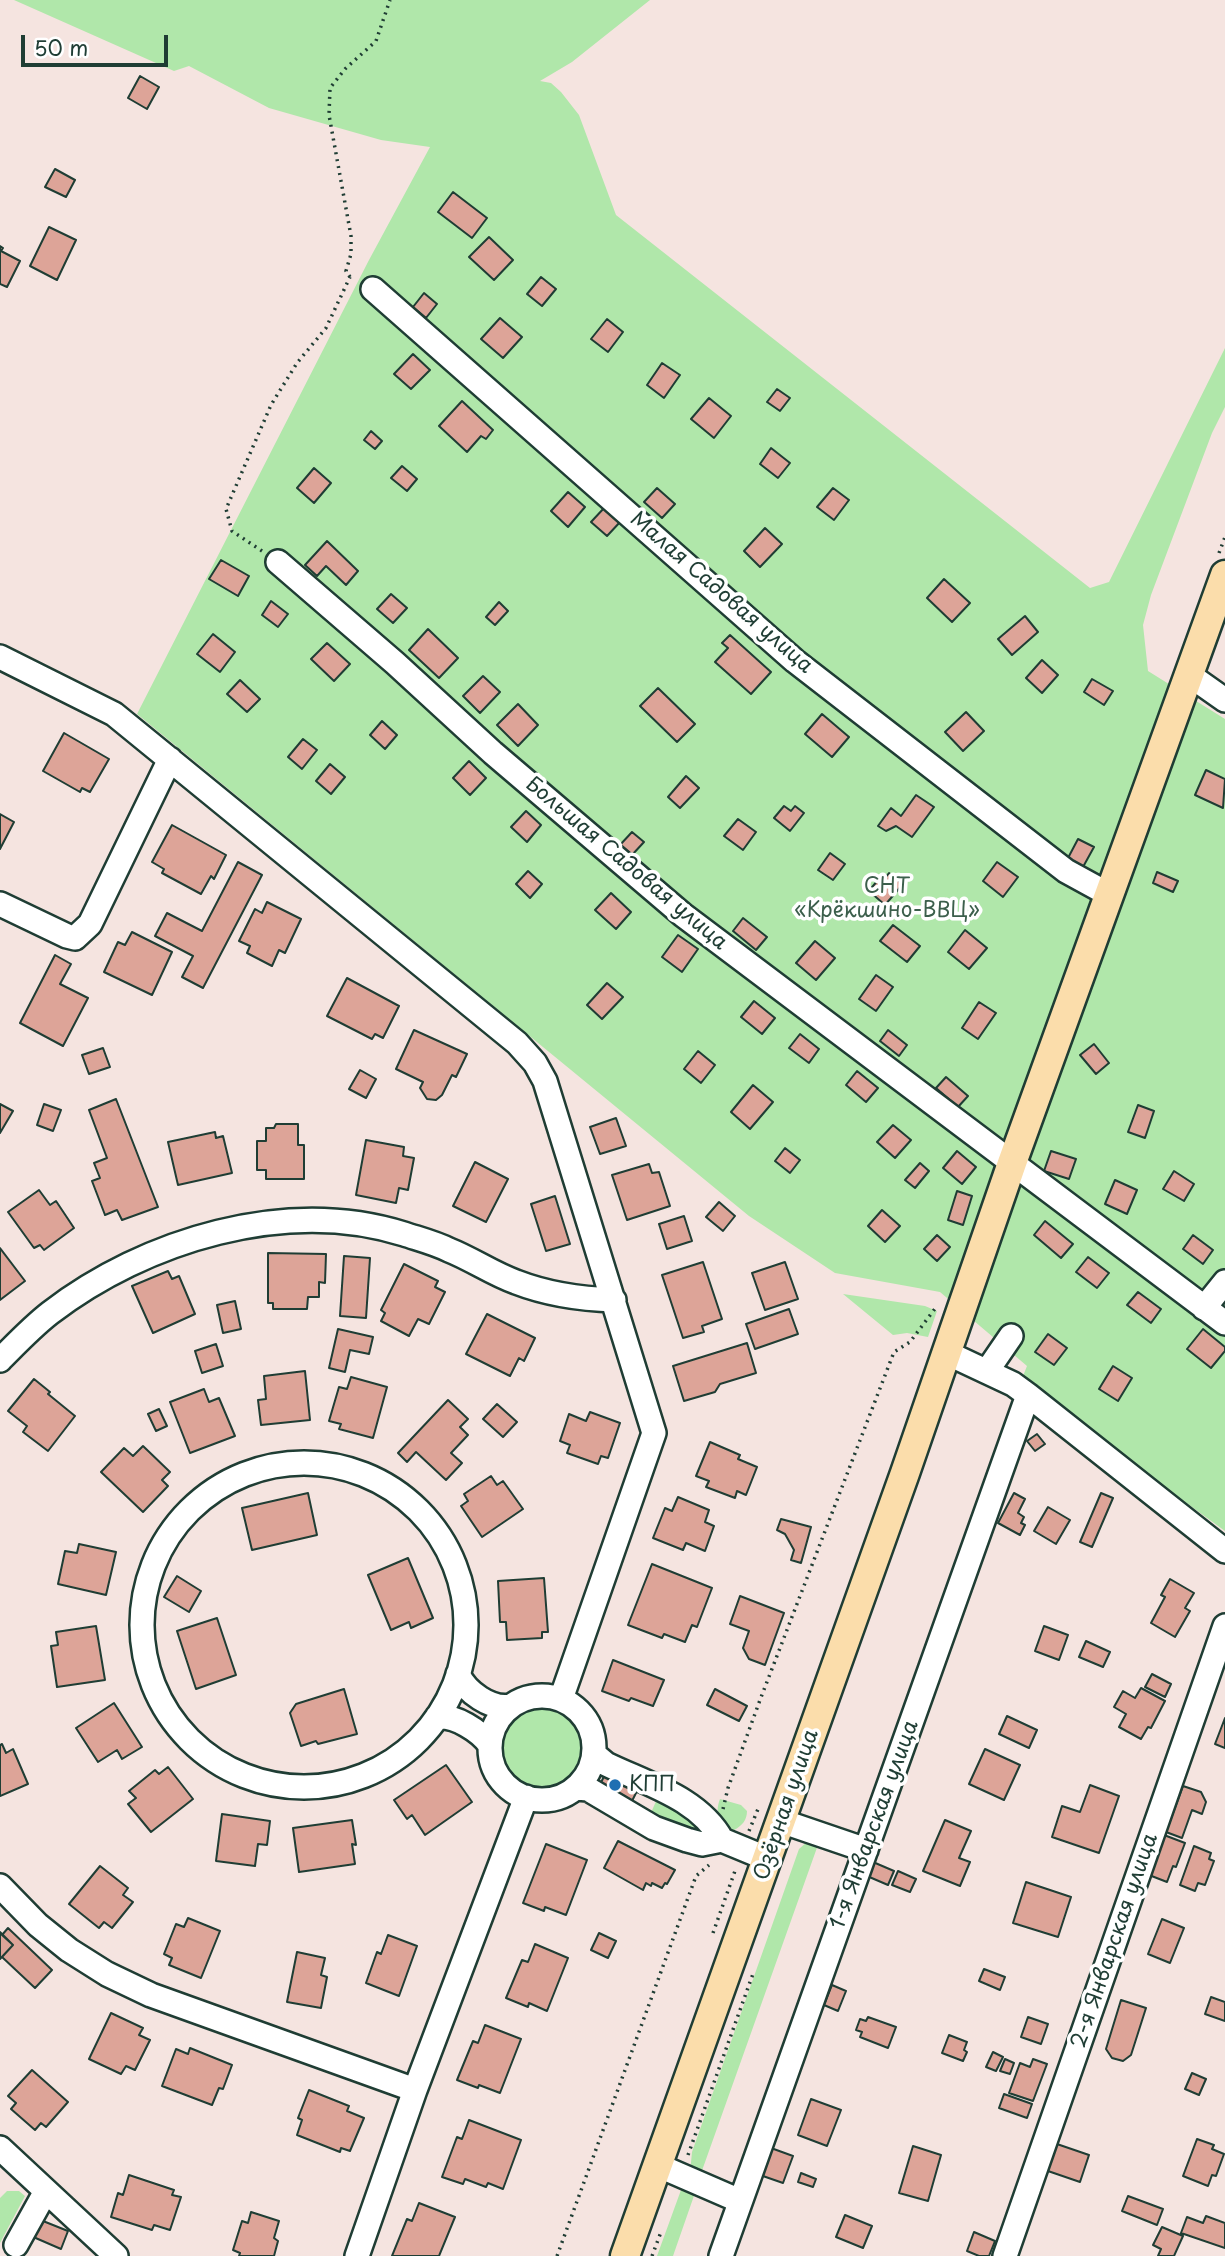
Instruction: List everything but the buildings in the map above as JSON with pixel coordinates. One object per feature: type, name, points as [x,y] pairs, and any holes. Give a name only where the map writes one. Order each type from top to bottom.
[{"type":"main road","name":"Озёрная улица","points":[[625,2256],[1108,894],[1225,575]]},
{"type":"street","name":"Малая Садовая улица","points":[[373,289],[795,661],[1082,881],[1108,894]]},
{"type":"street","name":"Большая Садовая улица","points":[[278,562],[395,663],[493,753],[683,915],[1204,1308]]},
{"type":"street","points":[[0,657],[114,715],[517,1043],[535,1063],[545,1081],[654,1433],[561,1699]]},
{"type":"street","points":[[1188,674],[1225,700]]},
{"type":"street","points":[[0,904],[67,936],[75,938],[83,933],[90,924],[170,759]]},
{"type":"street","points":[[0,1360],[50,1312],[129,1264],[179,1242],[270,1224],[316,1220],[357,1224],[401,1233],[449,1249],[513,1281],[534,1288],[585,1299],[614,1300]]},
{"type":"street","points":[[1225,1282],[1204,1308],[1225,1323]]},
{"type":"street","points":[[987,1371],[1011,1336]]},
{"type":"street","points":[[947,1353],[987,1371],[1028,1395],[1225,1551]]},
{"type":"street","name":"1-я Январская улица","points":[[721,2256],[1028,1395]]},
{"type":"street","points":[[310,1462],[365,1474],[390,1487],[413,1504],[432,1525],[447,1549],[459,1575],[465,1603],[466,1631],[463,1659],[458,1674],[437,1717],[425,1734],[401,1756],[374,1772],[344,1783],[313,1787],[281,1786],[250,1779],[221,1765],[195,1746],[174,1723],[157,1696],[146,1666],[141,1635],[142,1603],[149,1572],[162,1543],[181,1517],[204,1496],[228,1480],[254,1469],[282,1463],[310,1462]]},
{"type":"street","name":"2-я Январская улица","points":[[1005,2256],[1225,1626]]},
{"type":"street","points":[[458,1674],[466,1688],[498,1706],[511,1706],[535,1696],[561,1699],[573,1705],[583,1715],[594,1740],[591,1767],[576,1788],[552,1799],[526,1797],[514,1791],[496,1772],[490,1745],[496,1723],[511,1706]]},
{"type":"street","points":[[437,1717],[455,1720],[481,1735],[490,1745]]},
{"type":"street","points":[[594,1754],[606,1764],[692,1807],[706,1818],[722,1840]]},
{"type":"street","points":[[576,1788],[588,1790],[654,1828],[702,1843],[722,1840],[768,1859]]},
{"type":"street","points":[[357,2256],[415,2090],[526,1797]]},
{"type":"street","points":[[781,1821],[866,1850]]},
{"type":"street","points":[[0,1886],[38,1925],[69,1950],[107,1974],[151,1995],[415,2090]]},
{"type":"street","points":[[0,2148],[116,2256]]},
{"type":"street","points":[[657,2165],[740,2201]]},
{"type":"street","points":[[16,2245],[46,2191]]},
{"type":"path","points":[[373,289],[353,282],[346,271],[351,254],[351,236],[329,115],[330,88],[345,68],[376,41],[390,0]]},
{"type":"path","points":[[278,562],[232,531],[226,509],[271,405],[297,363],[326,328],[350,277]]},
{"type":"path","points":[[557,2256],[696,1876],[716,1858],[722,1840],[721,1814],[728,1788],[894,1352],[910,1342],[941,1300]]},
{"type":"green space","name":"СНТ «Крёкшино-ВВЦ»","points":[[14,0],[650,0],[572,62],[540,81],[551,83],[579,115],[616,215],[1090,588],[1109,582],[1225,348],[1225,407],[1212,433],[1151,595],[1143,625],[1148,671],[1225,719],[1225,1531],[1123,1457],[1023,1376],[1027,1366],[940,1292],[835,1273],[749,1216],[137,714],[369,260],[430,147],[381,140],[269,108],[189,66],[174,71]]},
{"type":"green space","points":[[843,1294],[925,1306],[937,1311],[928,1337],[907,1333],[893,1335]]},
{"type":"green space","points":[[543,1705],[559,1708],[573,1717],[582,1731],[585,1747],[582,1763],[573,1777],[559,1786],[543,1789],[527,1786],[513,1777],[504,1763],[501,1747],[504,1731],[513,1717],[527,1708]]},
{"type":"green space","points":[[657,1799],[699,1824],[708,1835],[650,1815]]},
{"type":"green space","points":[[720,1799],[741,1805],[747,1811],[744,1822],[734,1830],[725,1825],[718,1814]]},
{"type":"green space","points":[[808,1841],[819,1842],[699,2179],[690,2173],[692,2152],[799,1849]]},
{"type":"green space","points":[[690,2187],[696,2190],[673,2256],[657,2256],[681,2190]]},
{"type":"green space","points":[[7,2191],[19,2191],[25,2196],[0,2243],[0,2198]]},
{"type":"place","name":"КПП","points":[[615,1785]]}]
